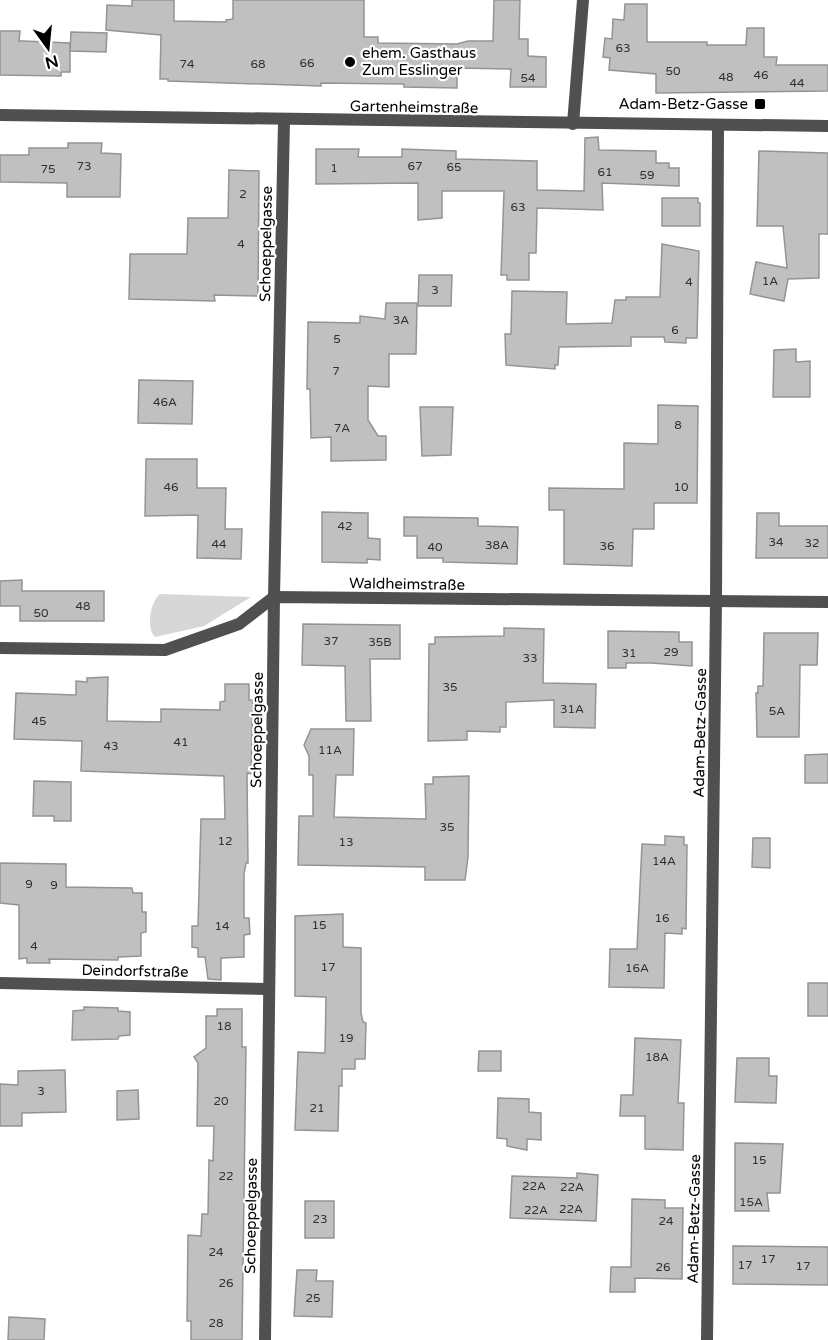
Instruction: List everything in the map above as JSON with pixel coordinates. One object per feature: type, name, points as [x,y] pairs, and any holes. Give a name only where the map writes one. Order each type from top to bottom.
[{"type":"street","points":[[573,124],[583,0]]},
{"type":"street","name":"Gartenheimstraße","points":[[0,115],[284,121],[828,126]]},
{"type":"street","name":"Schoeppelgasse","points":[[264,1340],[274,597],[284,121]]},
{"type":"street","name":"Adam-Betz-Gasse","points":[[707,1340],[716,602],[718,126]]},
{"type":"street","points":[[0,648],[165,650],[239,624],[274,597]]},
{"type":"street","name":"Waldheimstraße","points":[[274,597],[828,602]]},
{"type":"street","name":"Deindorfstraße","points":[[0,983],[269,989]]},
{"type":"shaded area","points":[[160,594],[251,597],[204,626],[155,637],[152,633],[150,615]]},
{"type":"building","points":[[132,0],[174,0],[174,21],[226,22],[226,20],[233,19],[233,0],[364,0],[364,37],[378,37],[378,43],[457,44],[468,41],[493,41],[494,0],[520,0],[519,39],[528,39],[528,56],[546,57],[546,87],[510,87],[511,69],[457,68],[457,88],[404,87],[404,84],[321,83],[321,86],[168,81],[168,79],[160,79],[161,35],[106,30],[107,5],[132,6]]},
{"type":"building","points":[[625,4],[647,4],[647,42],[707,42],[707,45],[746,45],[747,28],[764,28],[764,57],[777,57],[776,65],[828,65],[828,91],[656,93],[656,74],[609,70],[610,58],[603,57],[605,38],[612,39],[613,19],[624,20]]},
{"type":"building","points":[[0,31],[20,31],[19,41],[70,43],[70,72],[61,72],[61,76],[0,75]]},
{"type":"building","points":[[71,32],[107,33],[106,52],[70,51]]},
{"type":"building","points":[[598,137],[599,150],[656,151],[656,163],[669,163],[669,168],[679,168],[679,186],[602,183],[603,210],[537,208],[536,253],[529,253],[529,280],[507,280],[507,275],[501,275],[504,191],[442,191],[442,218],[418,220],[418,183],[316,184],[316,149],[359,149],[358,157],[402,157],[402,149],[456,151],[456,159],[537,161],[537,190],[584,191],[585,138]]},
{"type":"building","points":[[68,143],[102,143],[101,153],[121,154],[120,197],[67,197],[67,183],[0,182],[0,155],[29,155],[29,148],[68,148]]},
{"type":"building","points":[[759,151],[828,153],[828,234],[819,234],[819,278],[788,279],[784,301],[750,294],[756,262],[787,268],[783,226],[757,226]]},
{"type":"building","points":[[229,170],[259,171],[258,296],[214,295],[215,301],[129,299],[130,254],[187,254],[188,218],[228,218]]},
{"type":"building","points":[[662,198],[698,198],[700,226],[662,226]]},
{"type":"building","points":[[662,244],[699,251],[697,338],[686,338],[686,343],[665,342],[664,337],[631,337],[631,346],[559,347],[558,365],[555,365],[555,369],[506,365],[505,334],[511,334],[512,291],[567,292],[566,324],[612,323],[615,300],[626,300],[626,297],[660,297]]},
{"type":"building","points":[[419,275],[452,275],[451,306],[418,306]]},
{"type":"building","points":[[386,303],[417,303],[416,354],[389,354],[389,387],[368,386],[368,420],[378,436],[386,436],[386,460],[331,461],[331,437],[311,438],[310,389],[307,389],[308,322],[360,323],[360,316],[385,319]]},
{"type":"building","points":[[796,349],[796,362],[810,361],[810,397],[773,397],[774,350]]},
{"type":"building","points":[[139,380],[193,381],[192,424],[138,423]]},
{"type":"building","points":[[658,405],[698,406],[697,503],[654,503],[654,529],[633,529],[632,566],[564,564],[564,510],[549,510],[549,488],[624,489],[624,443],[658,444]]},
{"type":"building","points":[[420,407],[453,407],[451,455],[422,456]]},
{"type":"building","points":[[146,459],[197,459],[197,488],[226,488],[225,529],[242,529],[241,559],[197,558],[198,515],[145,516]]},
{"type":"building","points":[[322,512],[368,513],[368,538],[380,539],[380,560],[367,559],[367,563],[322,562]]},
{"type":"building","points":[[757,513],[779,513],[779,526],[828,526],[828,558],[756,558]]},
{"type":"building","points":[[404,517],[478,518],[478,526],[518,527],[517,564],[443,562],[443,558],[417,558],[417,536],[404,536]]},
{"type":"building","points":[[22,580],[22,591],[104,591],[104,621],[20,621],[20,606],[0,606],[0,581]]},
{"type":"building","points":[[303,624],[400,625],[400,659],[370,659],[371,721],[346,721],[345,666],[302,665]]},
{"type":"building","points":[[504,628],[544,629],[543,683],[596,684],[595,728],[554,727],[554,700],[506,702],[506,727],[500,727],[500,732],[467,731],[467,740],[428,741],[429,644],[435,644],[435,637],[504,636]]},
{"type":"building","points":[[608,631],[679,632],[679,642],[692,642],[692,666],[626,663],[626,668],[608,668]]},
{"type":"building","points":[[764,633],[818,633],[817,665],[800,665],[799,737],[757,737],[756,693],[758,693],[758,686],[763,686]]},
{"type":"building","points":[[108,677],[107,721],[161,722],[161,709],[220,710],[220,702],[225,701],[225,684],[249,684],[249,700],[253,700],[251,774],[247,773],[248,863],[246,863],[244,874],[244,918],[249,918],[250,934],[244,935],[244,957],[221,958],[221,980],[208,979],[205,957],[198,957],[198,948],[192,947],[192,926],[198,926],[201,819],[225,819],[224,776],[81,771],[82,741],[14,739],[16,693],[76,695],[76,681],[87,682],[87,678]]},
{"type":"building","points":[[311,729],[354,729],[353,775],[336,775],[334,817],[426,819],[425,784],[433,784],[433,777],[469,776],[468,857],[465,880],[425,880],[425,867],[298,865],[299,816],[313,816],[313,775],[309,775],[309,756],[304,745]]},
{"type":"building","points":[[828,754],[828,783],[805,783],[805,755]]},
{"type":"building","points":[[34,781],[71,782],[71,821],[54,821],[54,816],[33,816]]},
{"type":"building","points":[[665,836],[684,837],[684,845],[687,845],[686,929],[682,928],[682,934],[665,933],[664,988],[609,987],[610,949],[637,949],[642,844],[665,845]]},
{"type":"building","points":[[753,838],[770,838],[770,868],[752,867]]},
{"type":"building","points":[[0,863],[66,864],[66,887],[132,888],[133,893],[142,893],[142,912],[146,912],[146,932],[141,933],[141,956],[118,957],[118,960],[49,959],[50,963],[27,963],[27,958],[19,959],[19,905],[0,903]]},
{"type":"building","points":[[343,914],[343,947],[361,948],[361,1013],[363,1022],[366,1023],[365,1059],[355,1059],[355,1069],[342,1069],[342,1086],[339,1086],[338,1131],[295,1130],[298,1052],[325,1053],[326,997],[295,996],[295,916]]},
{"type":"building","points":[[808,983],[828,983],[828,1016],[808,1016]]},
{"type":"building","points":[[84,1007],[118,1008],[118,1011],[130,1012],[130,1035],[119,1036],[118,1039],[72,1040],[73,1011],[84,1010]]},
{"type":"building","points":[[217,1009],[242,1009],[242,1047],[246,1047],[242,1340],[191,1340],[191,1321],[187,1321],[188,1235],[201,1236],[202,1214],[208,1214],[209,1160],[213,1161],[214,1126],[197,1126],[198,1063],[194,1057],[206,1048],[206,1016],[217,1016]]},
{"type":"building","points":[[635,1038],[681,1040],[678,1103],[684,1103],[683,1150],[645,1149],[645,1116],[620,1116],[621,1095],[633,1095]]},
{"type":"building","points":[[479,1051],[501,1051],[501,1071],[478,1071]]},
{"type":"building","points":[[737,1058],[769,1058],[769,1076],[777,1076],[776,1103],[735,1102]]},
{"type":"building","points":[[65,1070],[66,1112],[22,1113],[22,1126],[0,1126],[0,1084],[18,1085],[18,1071]]},
{"type":"building","points":[[138,1090],[139,1119],[117,1120],[117,1091]]},
{"type":"building","points":[[498,1098],[529,1099],[529,1112],[541,1113],[541,1140],[527,1139],[527,1150],[507,1146],[507,1139],[497,1138]]},
{"type":"building","points":[[735,1143],[783,1144],[780,1193],[767,1193],[769,1211],[735,1211]]},
{"type":"building","points":[[577,1173],[598,1175],[596,1221],[510,1218],[512,1176],[577,1178]]},
{"type":"building","points":[[632,1199],[665,1200],[665,1208],[683,1208],[682,1279],[635,1278],[635,1292],[610,1292],[611,1267],[631,1267]]},
{"type":"building","points":[[305,1201],[334,1201],[334,1238],[305,1238]]},
{"type":"building","points":[[733,1246],[828,1247],[828,1285],[733,1284]]},
{"type":"building","points":[[297,1270],[317,1270],[316,1281],[333,1281],[332,1317],[294,1316]]},
{"type":"building","points":[[9,1317],[45,1319],[44,1340],[8,1340]]},
{"type":"place","name":"ehem. Gasthaus Zum Esslinger","points":[[350,62]]},
{"type":"place","name":"Adam-Betz-Gasse","points":[[760,104]]}]
